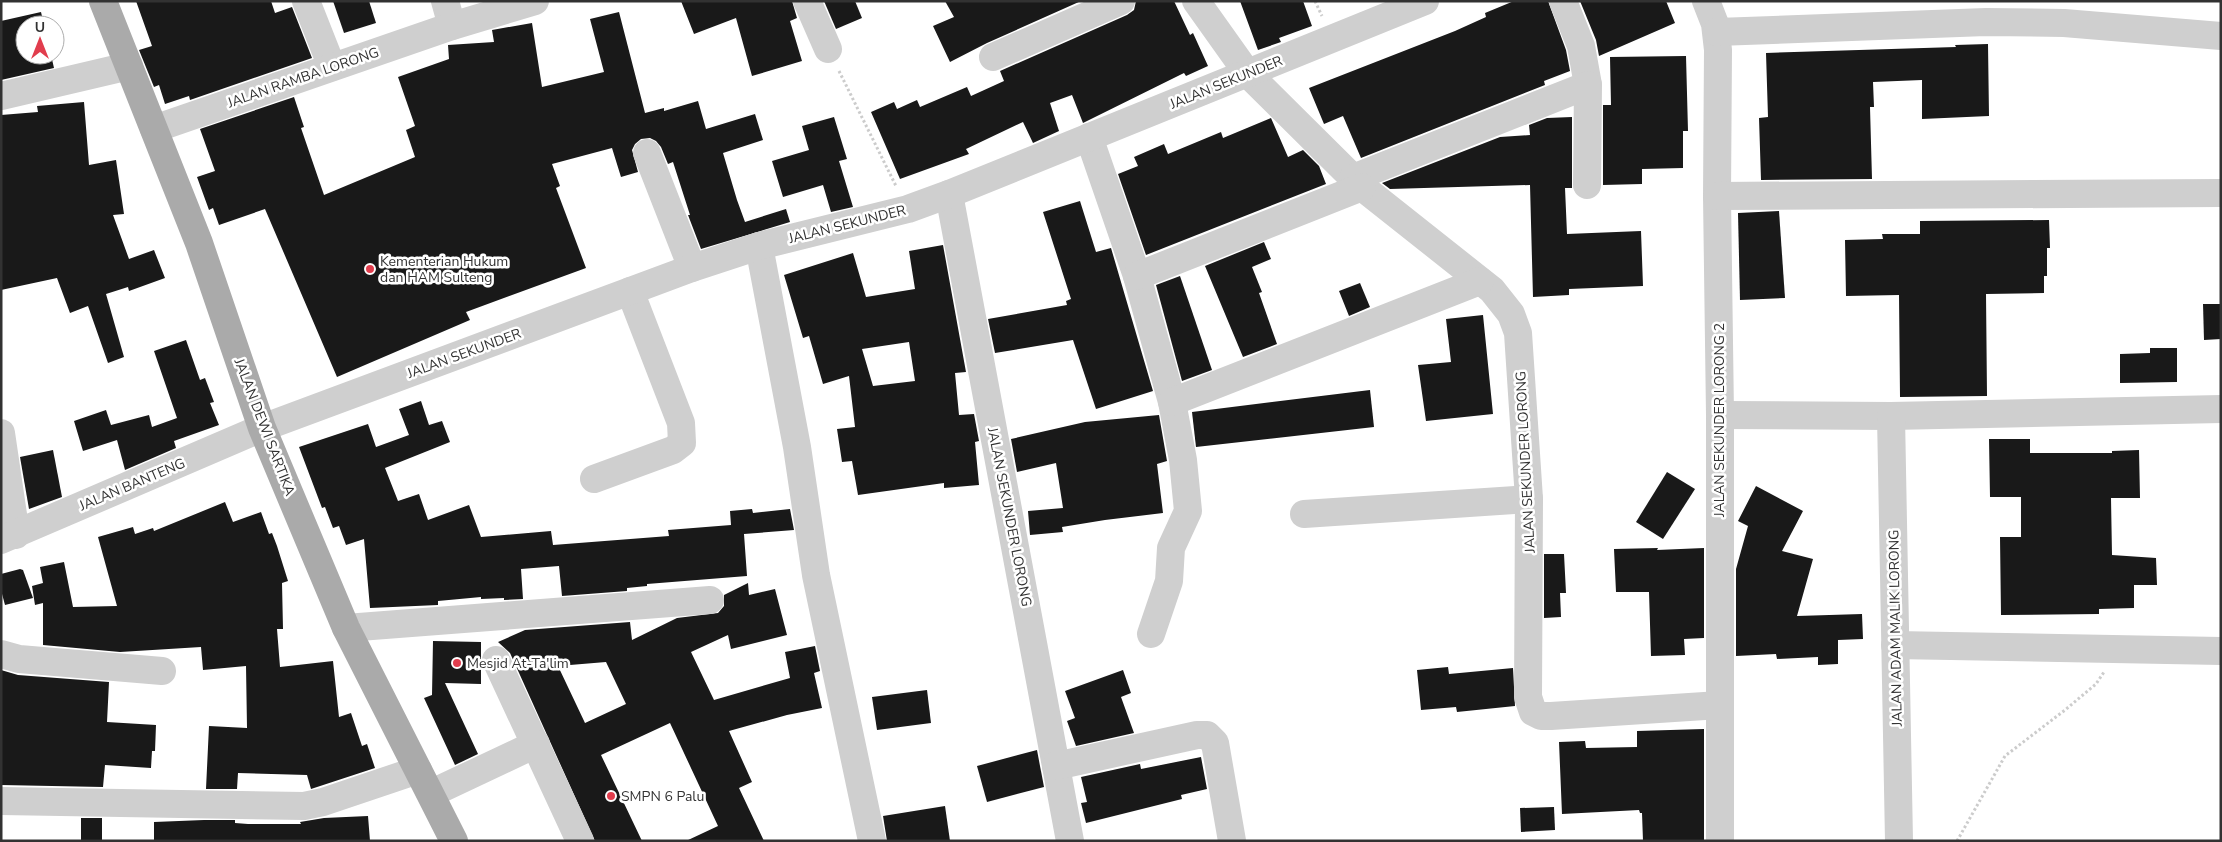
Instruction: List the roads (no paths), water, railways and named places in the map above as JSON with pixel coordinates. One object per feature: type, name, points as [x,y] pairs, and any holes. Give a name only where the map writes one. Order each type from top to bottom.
[{"type":"main road","name":"JALAN DEWI SARTIKA","points":[[103,1],[199,243],[262,428],[346,628],[454,841]]},
{"type":"street","points":[[306,1],[332,68]]},
{"type":"street","name":"JALAN RAMBA LORONG","points":[[154,128],[332,68],[449,14],[535,1]]},
{"type":"street","points":[[807,1],[828,49]]},
{"type":"street","points":[[993,57],[1121,1]]},
{"type":"street","name":"JALAN SEKUNDER LORONG","points":[[1196,1],[1248,74],[1357,182],[1480,281],[1505,305],[1511,314],[1518,333],[1529,499],[1528,697],[1531,710],[1542,716],[1720,705]]},
{"type":"street","name":"JALAN SEKUNDER","points":[[262,428],[692,268],[759,246],[908,209],[949,194],[1425,1]]},
{"type":"street","points":[[1563,1],[1581,46],[1588,85],[1587,185]]},
{"type":"street","name":"JALAN SEKUNDER LORONG 2","points":[[1706,1],[1717,32],[1720,415],[1720,841]]},
{"type":"street","points":[[1717,32],[1986,22],[2064,23],[2221,36]]},
{"type":"street","points":[[1,96],[128,66]]},
{"type":"street","points":[[1137,276],[1588,85]]},
{"type":"street","points":[[1089,137],[1137,276],[1172,402],[1183,460],[1188,510],[1171,548],[1168,581],[1151,634]]},
{"type":"street","points":[[647,153],[692,268]]},
{"type":"street","points":[[1717,196],[2221,193]]},
{"type":"street","name":"JALAN SEKUNDER LORONG","points":[[949,194],[1070,841]]},
{"type":"street","points":[[759,246],[797,447],[816,575],[872,841]]},
{"type":"street","points":[[1172,402],[1480,281]]},
{"type":"street","points":[[594,480],[673,450],[682,443],[681,423],[630,291]]},
{"type":"street","points":[[1720,415],[1891,416],[2221,409]]},
{"type":"street","name":"JALAN ADAM MALIK LORONG","points":[[1891,416],[1900,841]]},
{"type":"street","name":"JALAN BANTENG","points":[[8,537],[262,428]]},
{"type":"street","points":[[1,433],[8,537]]},
{"type":"street","points":[[1304,514],[1529,499]]},
{"type":"street","points":[[346,628],[710,600]]},
{"type":"street","points":[[1896,645],[2221,651]]},
{"type":"street","points":[[1,654],[19,659],[162,671]]},
{"type":"street","points":[[496,660],[580,841]]},
{"type":"street","points":[[1056,766],[1197,734],[1206,735],[1215,743],[1232,841]]},
{"type":"street","points":[[1,801],[304,806],[425,782],[536,744]]},
{"type":"place","name":"Kementerian Hukum dan HAM Sulteng","points":[[370,269]]},
{"type":"place","name":"Mesjid At-Ta'lim","points":[[457,663]]},
{"type":"place","name":"SMPN 6 Palu","points":[[611,796]]}]
